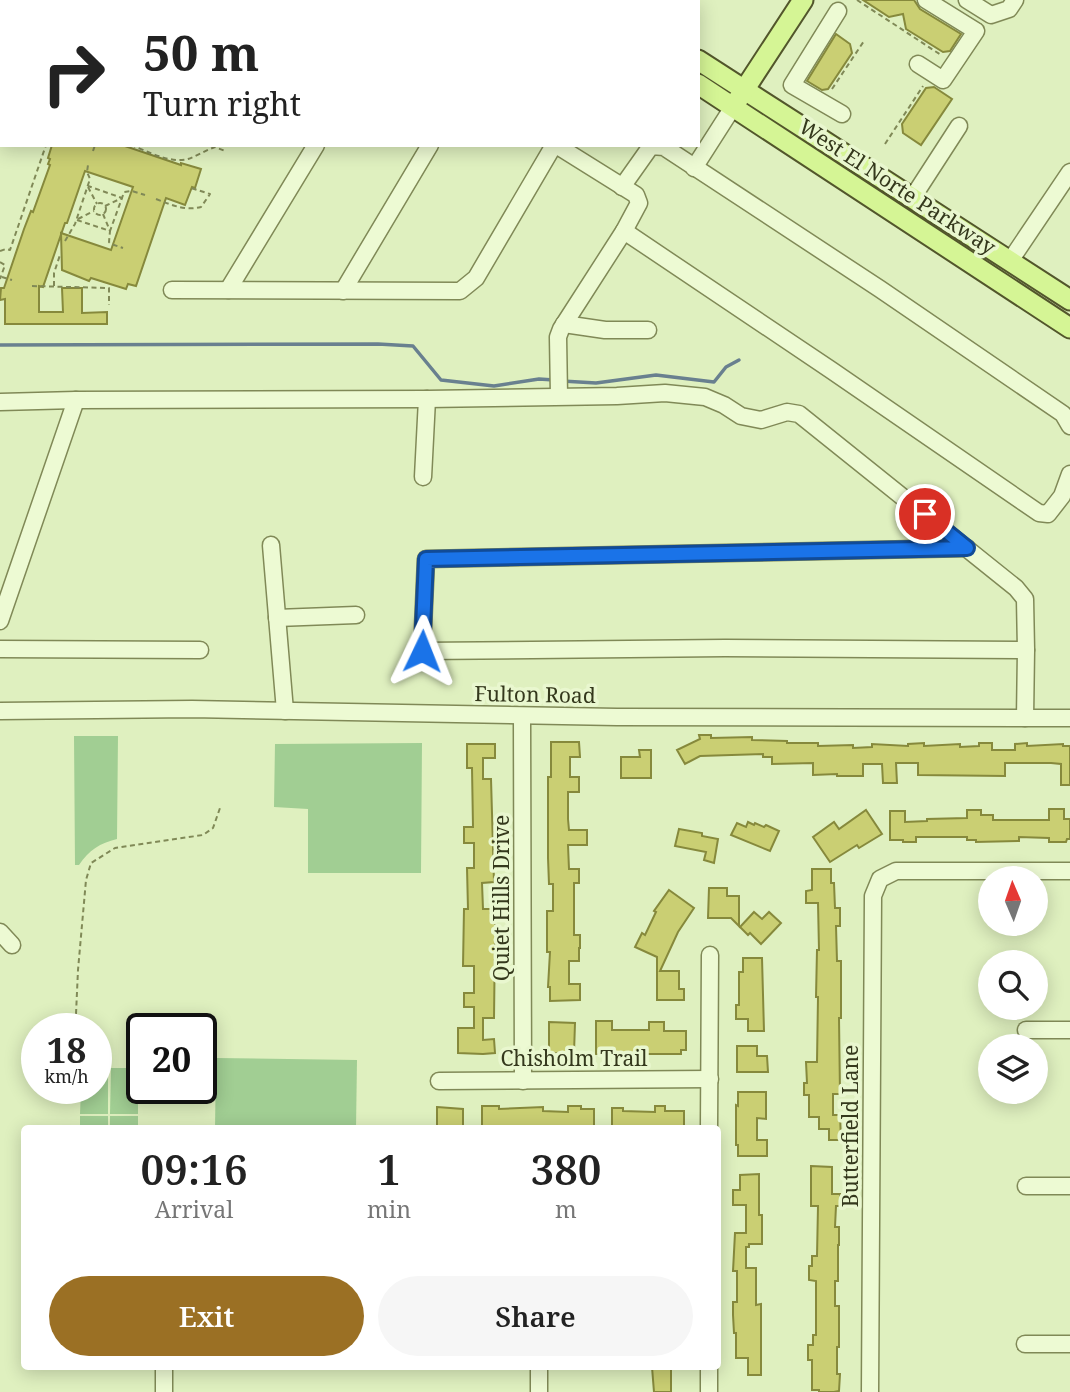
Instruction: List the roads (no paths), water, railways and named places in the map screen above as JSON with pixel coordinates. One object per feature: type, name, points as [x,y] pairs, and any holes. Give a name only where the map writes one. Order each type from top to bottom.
[{"type":"main road","points":[[733,107],[803,0]]},
{"type":"main road","name":"West El Norte Parkway","points":[[700,61],[1070,300]]},
{"type":"main road","name":"West El Norte Parkway","points":[[700,85],[1070,328]]},
{"type":"street","points":[[918,64],[943,79],[976,31],[926,0]]},
{"type":"street","points":[[967,0],[991,15],[1009,9],[1016,0]]},
{"type":"street","points":[[838,11],[792,85],[842,114]]},
{"type":"street","points":[[694,168],[733,107]]},
{"type":"street","points":[[913,197],[958,126]]},
{"type":"street","points":[[228,290],[315,147]]},
{"type":"street","points":[[343,290],[429,147]]},
{"type":"street","points":[[172,290],[460,291],[476,278],[554,147]]},
{"type":"street","points":[[558,147],[636,195],[639,203],[558,337],[559,385]]},
{"type":"street","points":[[622,187],[650,147]]},
{"type":"street","points":[[664,147],[880,289],[1063,414],[1070,426]]},
{"type":"street","points":[[1010,261],[1070,173]]},
{"type":"street","points":[[624,231],[1039,513],[1048,514],[1062,496],[1070,474]]},
{"type":"street","points":[[564,324],[605,330],[648,330]]},
{"type":"street","points":[[0,402],[427,399],[559,385],[617,396],[665,393],[705,397],[741,416],[761,420],[787,412],[799,414],[1016,588],[1025,599],[1025,718]]},
{"type":"street","points":[[423,477],[427,399]]},
{"type":"street","points":[[0,621],[76,400]]},
{"type":"street","points":[[271,545],[285,712]]},
{"type":"street","points":[[967,548],[426,559],[422,651],[725,648],[1026,650]]},
{"type":"street","points":[[277,618],[356,615]]},
{"type":"street","points":[[0,649],[200,650]]},
{"type":"street","name":"Fulton Road","points":[[0,711],[192,709],[522,716],[1070,718]]},
{"type":"street","name":"Quiet Hills Drive","points":[[522,716],[523,1081]]},
{"type":"street","name":"Butterfield Lane","points":[[870,1392],[873,896],[880,879],[896,871],[1070,871]]},
{"type":"street","points":[[0,932],[12,945]]},
{"type":"street","points":[[709,1125],[710,956]]},
{"type":"street","points":[[1026,1030],[1070,1030]]},
{"type":"street","name":"Chisholm Trail","points":[[439,1081],[709,1079]]},
{"type":"street","points":[[1026,1186],[1070,1186]]},
{"type":"street","points":[[1025,1344],[1070,1345]]},
{"type":"street","points":[[164,1370],[164,1392]]},
{"type":"street","points":[[539,1370],[539,1392]]},
{"type":"street","points":[[709,1370],[709,1392]]},
{"type":"waterway","points":[[0,345],[413,346],[441,380],[494,386],[539,379],[554,380]]},
{"type":"waterway","points":[[562,381],[596,383],[656,375],[714,382],[726,367],[739,360]]}]
